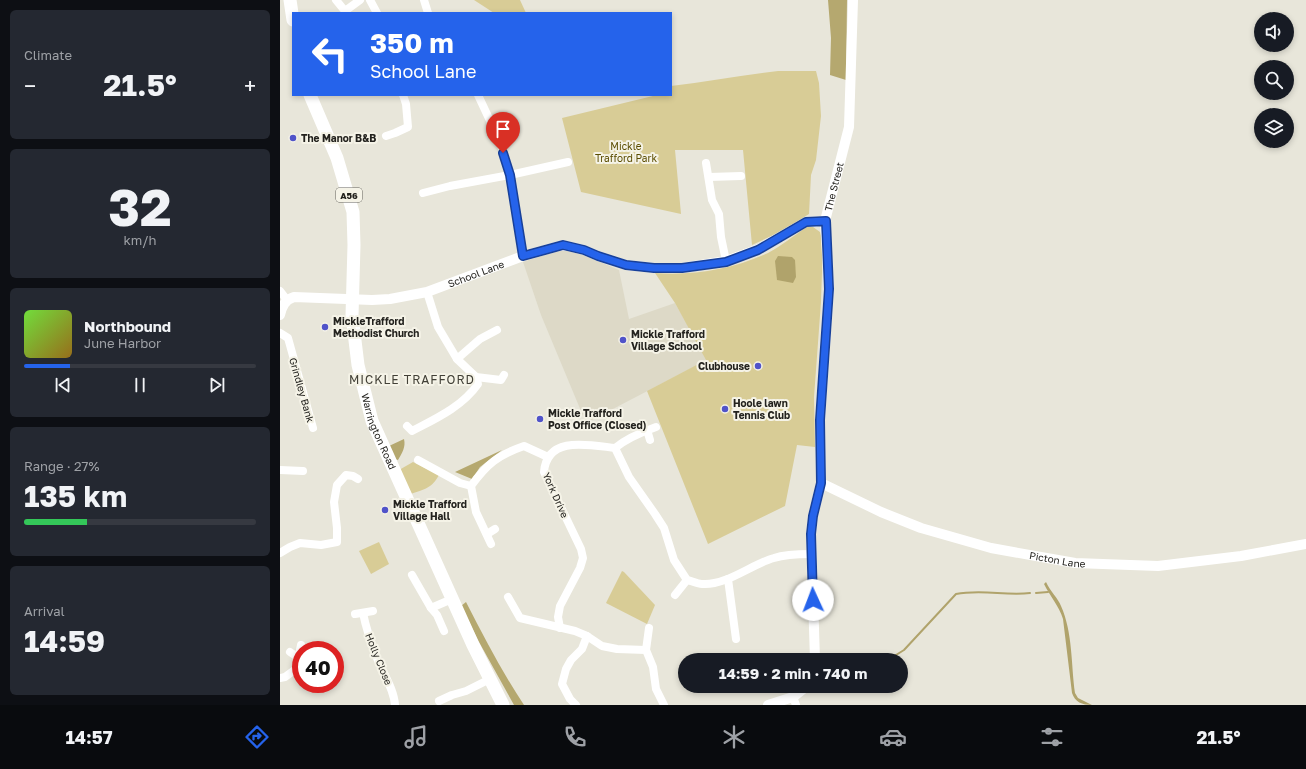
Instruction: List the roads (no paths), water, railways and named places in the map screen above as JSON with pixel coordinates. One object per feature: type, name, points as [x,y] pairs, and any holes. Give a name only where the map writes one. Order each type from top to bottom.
[{"type":"main road","points":[[290,0],[292,13]]},
{"type":"main road","name":"Warrington Road","points":[[310,96],[337,158],[353,212],[354,245],[352,316],[358,365],[372,421],[452,599],[503,705]]},
{"type":"street","points":[[336,0],[344,12],[360,0]]},
{"type":"street","points":[[370,0],[376,12]]},
{"type":"street","points":[[424,0],[428,12]]},
{"type":"street","name":"The Street","points":[[815,653],[811,554],[813,516],[821,483],[820,420],[829,289],[826,221],[849,127],[853,0]]},
{"type":"street","points":[[386,136],[395,134],[408,127],[406,104],[403,96]]},
{"type":"street","points":[[478,96],[500,142],[510,175],[523,256]]},
{"type":"street","points":[[423,192],[568,162]]},
{"type":"street","points":[[706,163],[712,200],[719,214],[721,237],[726,262]]},
{"type":"street","points":[[709,177],[741,176]]},
{"type":"street","name":"School Lane","points":[[287,300],[294,297],[352,300],[390,299],[427,292],[523,256],[563,245],[584,250],[626,265],[654,268],[682,268],[726,262],[758,250],[806,222],[826,221]]},
{"type":"street","points":[[280,291],[287,300],[281,309],[280,315]]},
{"type":"street","points":[[408,426],[412,431],[446,413],[473,391],[478,384],[476,378],[457,358],[438,327],[427,292]]},
{"type":"street","points":[[457,358],[480,339],[497,330]]},
{"type":"street","name":"Grindley Bank","points":[[280,333],[288,338],[313,428]]},
{"type":"street","points":[[476,378],[502,380]]},
{"type":"street","points":[[656,427],[620,443],[615,448],[629,477],[664,528],[674,560],[687,580],[702,584],[716,583],[775,557],[794,554],[811,554]]},
{"type":"street","points":[[647,430],[650,440]]},
{"type":"street","name":"York Drive","points":[[560,628],[558,617],[560,606],[580,568],[583,558],[581,549],[544,472],[545,464],[548,456],[554,450],[563,446],[591,445],[615,448]]},
{"type":"street","points":[[491,544],[476,512],[471,486],[481,472],[492,461],[514,449],[524,446],[548,456]]},
{"type":"street","points":[[418,460],[460,482],[471,486]]},
{"type":"street","points":[[280,470],[303,471]]},
{"type":"street","points":[[280,553],[300,543],[321,545],[337,542],[334,502],[337,485],[346,476],[353,476],[358,480]]},
{"type":"street","name":"Picton Lane","points":[[821,483],[881,512],[921,528],[990,548],[1075,563],[1158,566],[1241,556],[1306,544]]},
{"type":"street","points":[[487,534],[495,528]]},
{"type":"street","points":[[412,575],[431,608],[437,615],[444,631]]},
{"type":"street","points":[[728,579],[736,639]]},
{"type":"street","points":[[675,596],[687,580]]},
{"type":"street","points":[[508,597],[520,618],[575,631],[587,636],[602,646],[617,649],[646,650]]},
{"type":"street","points":[[431,608],[452,599]]},
{"type":"street","name":"Holly Close","points":[[373,612],[359,613],[394,696],[395,705]]},
{"type":"street","points":[[649,628],[646,650],[653,667],[656,689],[664,705]]},
{"type":"street","points":[[576,705],[570,699],[562,684],[566,669],[571,660],[582,649],[587,636]]},
{"type":"street","points":[[280,678],[285,677],[292,672]]},
{"type":"street","points":[[439,701],[490,680]]},
{"type":"street","points":[[768,705],[795,701],[801,693]]},
{"type":"waterway","points":[[899,653],[904,650],[956,594],[975,592],[1012,594],[1030,593]]},
{"type":"waterway","points":[[1036,593],[1048,592]]},
{"type":"place","name":"The Manor B&B","points":[[293,138]]},
{"type":"place","name":"MickleTrafford Methodist Church","points":[[325,327]]},
{"type":"place","name":"Mickle Trafford Village School","points":[[623,340]]},
{"type":"place","name":"Clubhouse","points":[[758,366]]},
{"type":"place","name":"Hoole lawn Tennis Club","points":[[725,409]]},
{"type":"place","name":"Mickle Trafford Post Office (Closed)","points":[[540,419]]},
{"type":"place","name":"Mickle Trafford Village Hall","points":[[385,510]]},
{"type":"district","name":"MICKLE TRAFFORD","points":[[412,379]]},
{"type":"park label","name":"Mickle Trafford Park","points":[[626,152]]}]
